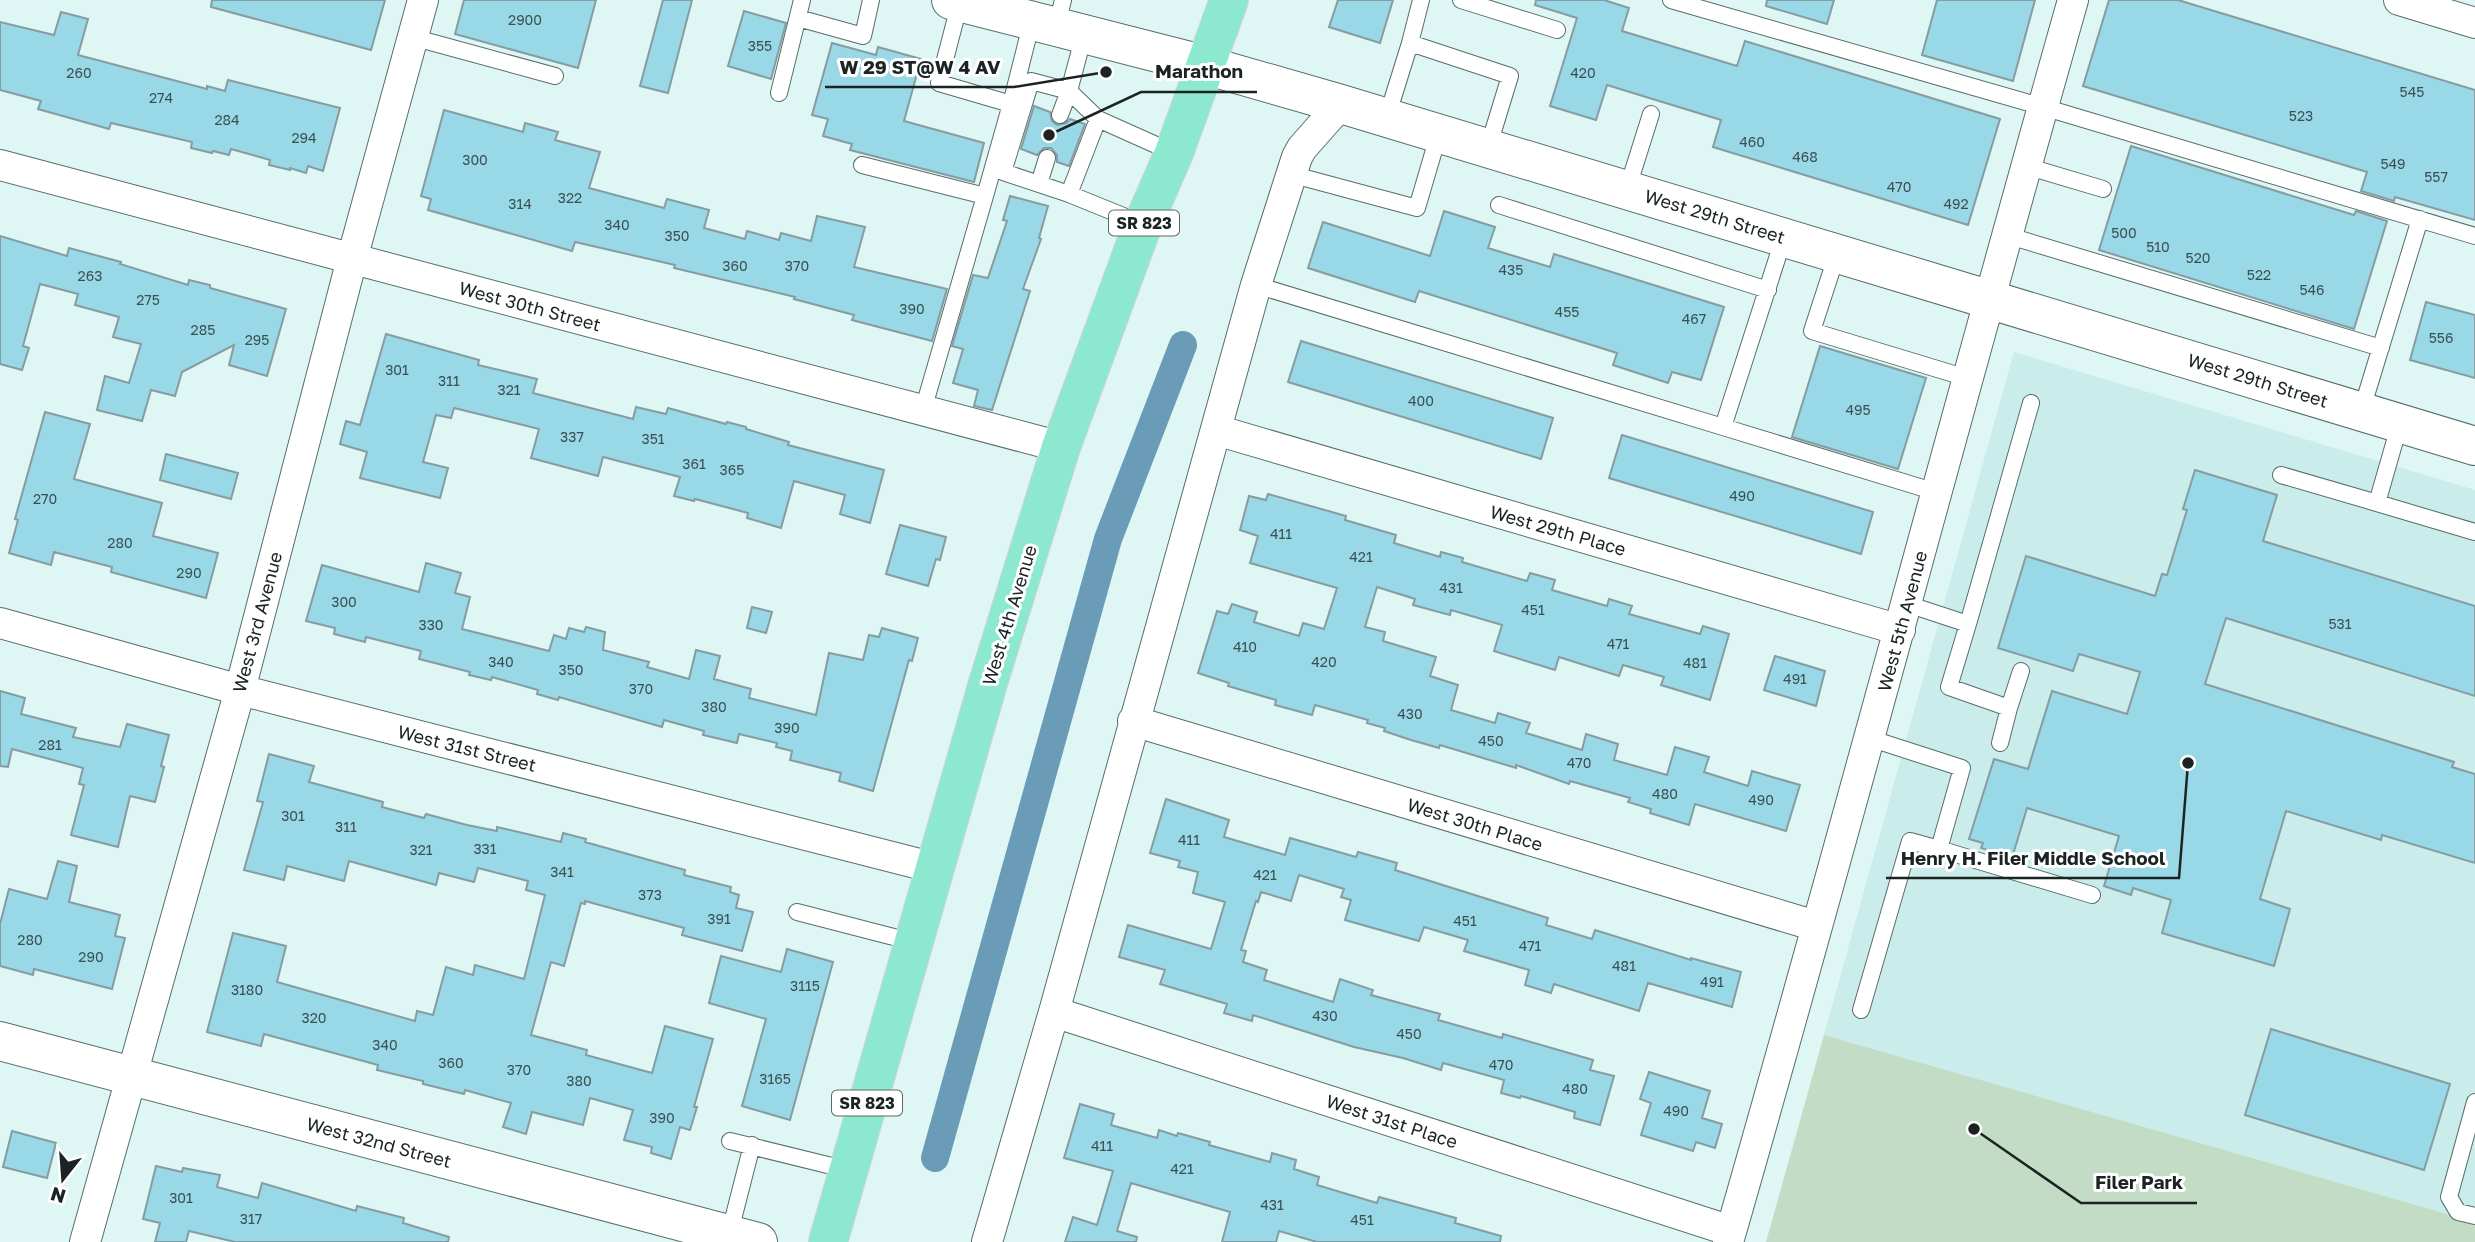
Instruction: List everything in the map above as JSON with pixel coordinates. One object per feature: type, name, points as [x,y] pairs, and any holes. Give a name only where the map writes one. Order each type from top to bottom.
[{"type":"main road","name":"West 4th Avenue","points":[[828,1242],[988,682],[1061,447],[1143,224],[1174,153],[1229,0]]},
{"type":"street","name":"West 3rd Avenue","points":[[85,1242],[240,690],[352,259],[423,0]]},
{"type":"street","name":"West 5th Avenue","points":[[1729,1236],[2073,0]]},
{"type":"street","points":[[2399,0],[2475,23]]},
{"type":"street","name":"West 29th Street","points":[[955,1],[1059,21],[1387,117],[2475,446]]},
{"type":"street","points":[[987,1242],[1054,1012],[1256,285],[1290,174],[1302,148],[1340,104]]},
{"type":"street","name":"West 30th Street","points":[[0,165],[1061,447]]},
{"type":"street","name":"West 29th Place","points":[[1216,430],[1903,617]]},
{"type":"street","name":"West 31st Street","points":[[0,623],[240,690],[935,868]]},
{"type":"street","name":"West 30th Place","points":[[1133,721],[1816,926]]},
{"type":"street","name":"West 31st Place","points":[[1054,1012],[1729,1236]]},
{"type":"street","name":"West 32nd Street","points":[[0,1041],[743,1238]]},
{"type":"lane","points":[[779,93],[803,0]]},
{"type":"lane","points":[[798,18],[863,36],[872,0]]},
{"type":"lane","points":[[1387,117],[1421,0]]},
{"type":"lane","points":[[1461,0],[1557,30]]},
{"type":"lane","points":[[1671,0],[2043,107],[2475,236]]},
{"type":"lane","points":[[955,1],[939,83],[1011,104]]},
{"type":"lane","points":[[1059,21],[1069,92],[1060,115]]},
{"type":"lane","points":[[923,410],[1011,104],[1059,21]]},
{"type":"lane","points":[[412,37],[555,76]]},
{"type":"lane","points":[[1410,43],[1510,76],[1488,148]]},
{"type":"lane","points":[[1143,224],[1069,194],[1003,172],[1031,81],[1069,92],[1098,119],[1174,153]]},
{"type":"lane","points":[[1627,190],[1651,114]]},
{"type":"lane","points":[[1069,194],[1098,119]]},
{"type":"lane","points":[[1290,174],[1417,208],[1439,133]]},
{"type":"lane","points":[[1039,184],[1047,158]]},
{"type":"lane","points":[[862,165],[985,196]]},
{"type":"lane","points":[[2026,166],[2103,189]]},
{"type":"lane","points":[[1499,205],[1768,290]]},
{"type":"lane","points":[[2361,412],[2420,219]]},
{"type":"lane","points":[[2006,235],[2381,348]]},
{"type":"lane","points":[[1723,427],[1784,237]]},
{"type":"lane","points":[[1837,254],[1812,331],[1967,379]]},
{"type":"lane","points":[[1256,285],[1936,492]]},
{"type":"lane","points":[[2009,709],[1949,687],[2031,403]]},
{"type":"lane","points":[[2377,503],[2400,423]]},
{"type":"lane","points":[[2281,475],[2475,532]]},
{"type":"lane","points":[[1903,617],[1968,624]]},
{"type":"lane","points":[[2000,743],[2021,671]]},
{"type":"lane","points":[[1869,738],[1962,768],[1938,849]]},
{"type":"lane","points":[[1861,1010],[1910,841],[2092,895]]},
{"type":"lane","points":[[797,912],[913,942]]},
{"type":"lane","points":[[2475,1102],[2449,1197],[2458,1212],[2475,1216]]},
{"type":"lane","points":[[730,1141],[848,1170]]},
{"type":"lane","points":[[743,1238],[752,1145]]},
{"type":"shaded area","points":[[2014,352],[2475,490],[2475,1222],[1824,1035]]},
{"type":"green space","points":[[1824,1035],[2475,1222],[2475,1242],[1766,1242]]},
{"type":"building","points":[[212,0],[385,0],[371,50],[211,7]]},
{"type":"building","points":[[464,0],[596,0],[578,68],[455,34]]},
{"type":"building","points":[[663,0],[692,0],[668,93],[640,86]]},
{"type":"building","points":[[1338,0],[1393,0],[1380,43],[1329,27]]},
{"type":"building","points":[[1536,0],[1604,0],[1629,8],[1622,31],[1737,66],[1745,41],[2000,119],[1968,225],[1713,147],[1721,120],[1607,85],[1596,120],[1550,106],[1577,18],[1535,5]]},
{"type":"building","points":[[1767,0],[1834,0],[1827,24],[1766,6]]},
{"type":"building","points":[[1937,0],[2035,0],[2013,81],[1922,55]]},
{"type":"building","points":[[2109,0],[2178,0],[2475,90],[2475,220],[2395,197],[2394,201],[2361,191],[2367,172],[2083,86]]},
{"type":"building","points":[[744,11],[786,23],[771,79],[728,66]]},
{"type":"building","points":[[61,12],[88,19],[78,55],[207,89],[207,86],[225,91],[228,80],[340,108],[323,171],[308,166],[306,173],[269,165],[270,160],[231,149],[229,155],[213,151],[212,153],[191,148],[192,142],[111,123],[109,129],[38,109],[41,101],[0,90],[0,22],[54,35]]},
{"type":"building","points":[[832,43],[876,55],[878,47],[921,59],[904,121],[984,143],[974,182],[850,150],[852,144],[823,136],[828,119],[812,115]]},
{"type":"building","points":[[1034,106],[1050,112],[1052,121],[1057,125],[1070,119],[1085,124],[1069,166],[1057,162],[1057,155],[1051,148],[1044,148],[1037,155],[1021,149]]},
{"type":"building","points":[[444,110],[523,132],[525,123],[558,132],[555,140],[600,152],[589,188],[664,208],[667,199],[709,210],[704,228],[745,239],[747,231],[779,240],[781,233],[811,241],[817,216],[865,227],[854,267],[947,289],[932,341],[852,320],[854,315],[794,299],[795,297],[674,268],[675,265],[575,242],[572,251],[428,210],[431,199],[421,196]]},
{"type":"building","points":[[2131,146],[2354,215],[2356,211],[2387,221],[2354,329],[2099,250]]},
{"type":"building","points":[[1010,196],[1048,206],[1039,238],[1041,239],[1023,289],[1030,291],[992,410],[974,406],[978,390],[953,383],[963,349],[952,346],[973,275],[988,278],[1007,221],[1003,220]]},
{"type":"building","points":[[1444,211],[1495,227],[1488,248],[1550,267],[1554,254],[1724,307],[1701,380],[1672,372],[1668,383],[1613,365],[1617,353],[1419,291],[1415,302],[1308,268],[1323,222],[1430,256]]},
{"type":"building","points":[[0,236],[67,256],[69,248],[188,285],[189,280],[210,285],[210,288],[286,309],[267,376],[229,365],[234,345],[182,372],[175,396],[151,390],[142,421],[97,410],[105,376],[129,383],[141,344],[113,337],[119,317],[75,305],[78,294],[40,284],[23,346],[29,348],[22,370],[0,364]]},
{"type":"building","points":[[2426,302],[2475,315],[2475,378],[2410,360]]},
{"type":"building","points":[[386,334],[479,360],[478,365],[537,379],[533,393],[633,419],[636,407],[666,414],[668,408],[746,427],[789,442],[788,445],[884,470],[870,523],[840,514],[845,495],[794,481],[781,528],[747,518],[748,513],[674,496],[680,477],[603,457],[598,476],[531,458],[539,429],[454,408],[451,418],[436,415],[423,462],[448,468],[440,498],[360,478],[367,452],[340,444],[346,421],[360,425]]},
{"type":"building","points":[[1301,341],[1553,418],[1541,459],[1288,382]]},
{"type":"building","points":[[1820,346],[1926,378],[1898,469],[1792,437]]},
{"type":"building","points":[[45,412],[90,424],[74,479],[162,503],[153,536],[218,553],[206,598],[111,572],[112,567],[54,552],[51,565],[9,553],[18,520],[15,519]]},
{"type":"building","points":[[1622,435],[1873,512],[1861,554],[1609,478]]},
{"type":"building","points":[[166,454],[238,473],[231,499],[160,480]]},
{"type":"building","points":[[2195,470],[2277,495],[2263,541],[2475,606],[2475,696],[2226,618],[2205,684],[2454,762],[2452,767],[2475,774],[2475,863],[2382,835],[2381,840],[2286,811],[2260,899],[2290,909],[2274,966],[2162,933],[2171,900],[2133,888],[2131,895],[2104,886],[2119,836],[2027,808],[2012,858],[1981,848],[1983,843],[1969,839],[1994,759],[2028,769],[2052,691],[2127,714],[2140,672],[2079,654],[2073,671],[1998,648],[2026,556],[2155,596],[2162,574],[2167,575],[2187,510],[2183,509]]},
{"type":"building","points":[[1268,494],[1346,516],[1345,520],[1396,535],[1394,543],[1440,557],[1441,552],[1463,558],[1462,562],[1527,581],[1530,573],[1555,580],[1552,590],[1607,606],[1609,599],[1632,606],[1629,614],[1700,634],[1703,626],[1729,634],[1710,700],[1661,685],[1664,677],[1623,665],[1619,676],[1559,657],[1555,670],[1494,651],[1502,625],[1451,610],[1450,615],[1413,605],[1415,599],[1377,587],[1365,627],[1385,632],[1383,641],[1436,657],[1430,676],[1458,685],[1451,710],[1495,723],[1498,713],[1530,723],[1526,733],[1582,750],[1586,734],[1618,744],[1614,760],[1667,775],[1675,747],[1709,757],[1704,772],[1748,786],[1752,771],[1800,785],[1786,831],[1695,804],[1689,825],[1650,813],[1651,809],[1628,802],[1630,798],[1570,781],[1569,784],[1516,765],[1516,768],[1440,745],[1439,748],[1411,740],[1384,731],[1385,728],[1367,723],[1368,720],[1315,705],[1312,715],[1275,705],[1276,700],[1228,686],[1229,683],[1198,673],[1217,611],[1228,614],[1232,604],[1257,612],[1254,622],[1299,636],[1303,623],[1324,629],[1337,588],[1250,563],[1258,536],[1240,530],[1249,496],[1266,500]]},
{"type":"building","points":[[900,525],[946,537],[940,560],[936,559],[928,586],[886,574]]},
{"type":"building","points":[[426,563],[461,573],[455,593],[470,597],[462,629],[549,651],[554,635],[566,639],[569,628],[584,632],[586,627],[605,632],[603,650],[649,662],[647,667],[689,679],[696,650],[720,656],[714,679],[751,689],[749,698],[816,715],[829,653],[863,660],[869,635],[879,637],[882,628],[918,638],[912,661],[909,660],[873,791],[839,781],[841,773],[790,760],[792,751],[776,747],[777,743],[739,734],[737,743],[703,735],[704,731],[664,720],[662,727],[559,697],[558,700],[537,694],[538,690],[492,677],[491,680],[469,675],[470,672],[419,659],[421,651],[366,637],[365,642],[334,634],[335,628],[306,621],[322,565],[419,592]]},
{"type":"building","points":[[752,607],[772,612],[766,633],[747,628]]},
{"type":"building","points":[[1775,656],[1825,671],[1816,706],[1764,690]]},
{"type":"building","points":[[0,691],[25,698],[21,714],[76,728],[73,737],[120,747],[127,724],[169,735],[155,802],[130,796],[118,847],[71,835],[84,785],[79,784],[83,768],[12,749],[8,767],[0,766]]},
{"type":"building","points":[[269,754],[314,766],[309,782],[383,802],[382,807],[424,818],[426,814],[467,825],[497,831],[497,827],[561,842],[563,833],[586,839],[585,842],[685,870],[684,875],[731,887],[730,892],[739,895],[736,908],[753,912],[742,951],[682,935],[684,928],[585,901],[585,904],[581,903],[564,966],[551,962],[531,1035],[587,1050],[586,1055],[652,1073],[665,1026],[713,1039],[690,1130],[680,1127],[671,1159],[651,1153],[652,1147],[624,1140],[633,1110],[590,1098],[583,1125],[532,1112],[526,1134],[503,1127],[511,1103],[465,1090],[464,1094],[423,1084],[423,1081],[377,1070],[378,1065],[264,1034],[261,1046],[207,1032],[233,933],[286,946],[277,982],[415,1021],[417,1011],[433,1015],[446,967],[473,975],[475,965],[524,979],[545,895],[526,890],[528,881],[478,868],[474,882],[439,873],[436,885],[349,861],[344,881],[287,866],[284,880],[244,870],[263,802],[257,801]]},
{"type":"building","points":[[1166,799],[1229,820],[1224,837],[1285,855],[1290,838],[1356,857],[1358,852],[1397,863],[1395,870],[1548,918],[1546,925],[1592,939],[1595,930],[1691,960],[1741,972],[1732,1007],[1648,983],[1639,1011],[1554,984],[1551,993],[1525,985],[1529,970],[1464,951],[1468,940],[1424,927],[1419,941],[1345,920],[1351,900],[1341,897],[1344,889],[1299,875],[1291,901],[1261,892],[1258,902],[1256,901],[1241,950],[1246,951],[1243,962],[1267,970],[1264,980],[1333,1002],[1340,979],[1373,990],[1371,995],[1440,1014],[1438,1020],[1502,1038],[1503,1034],[1593,1060],[1590,1070],[1614,1076],[1600,1125],[1574,1118],[1575,1112],[1501,1093],[1504,1080],[1443,1063],[1441,1070],[1354,1047],[1253,1015],[1252,1021],[1224,1013],[1227,1004],[1160,984],[1165,970],[1119,957],[1128,925],[1211,949],[1225,902],[1193,893],[1198,872],[1178,867],[1180,861],[1150,853]]},
{"type":"building","points":[[58,861],[77,866],[69,902],[120,915],[115,936],[125,938],[112,989],[34,969],[33,975],[0,966],[0,924],[9,889],[47,899]]},
{"type":"building","points":[[787,949],[833,962],[790,1120],[742,1106],[766,1019],[709,1003],[721,956],[781,972]]},
{"type":"building","points":[[2271,1029],[2450,1084],[2424,1170],[2245,1115]]},
{"type":"building","points":[[1649,1072],[1710,1091],[1702,1118],[1722,1124],[1715,1148],[1696,1142],[1693,1151],[1641,1135],[1651,1103],[1640,1099]]},
{"type":"building","points":[[1080,1104],[1114,1114],[1111,1125],[1157,1138],[1159,1130],[1177,1136],[1178,1133],[1210,1142],[1209,1145],[1270,1162],[1272,1153],[1296,1160],[1294,1169],[1319,1177],[1317,1185],[1377,1203],[1379,1197],[1456,1218],[1455,1223],[1501,1236],[1500,1242],[1317,1242],[1279,1231],[1276,1242],[1222,1242],[1230,1212],[1131,1183],[1117,1231],[1137,1237],[1136,1242],[1065,1242],[1073,1217],[1097,1225],[1113,1171],[1064,1158]]},
{"type":"building","points":[[12,1131],[56,1143],[47,1178],[3,1167]]},
{"type":"building","points":[[156,1166],[182,1172],[183,1168],[220,1175],[217,1187],[258,1198],[262,1183],[356,1211],[357,1206],[404,1218],[403,1223],[449,1237],[448,1242],[235,1242],[189,1231],[186,1242],[155,1242],[160,1223],[143,1219]]},
{"type":"waterway","points":[[935,1158],[1108,539],[1183,345]]},
{"type":"place","name":"W 29 ST@W 4 AV","points":[[1106,72]]},
{"type":"place","name":"Marathon","points":[[1049,135]]},
{"type":"place","name":"Henry H. Filer Middle School","points":[[2188,763]]},
{"type":"place","name":"Filer Park","points":[[1974,1129]]}]
